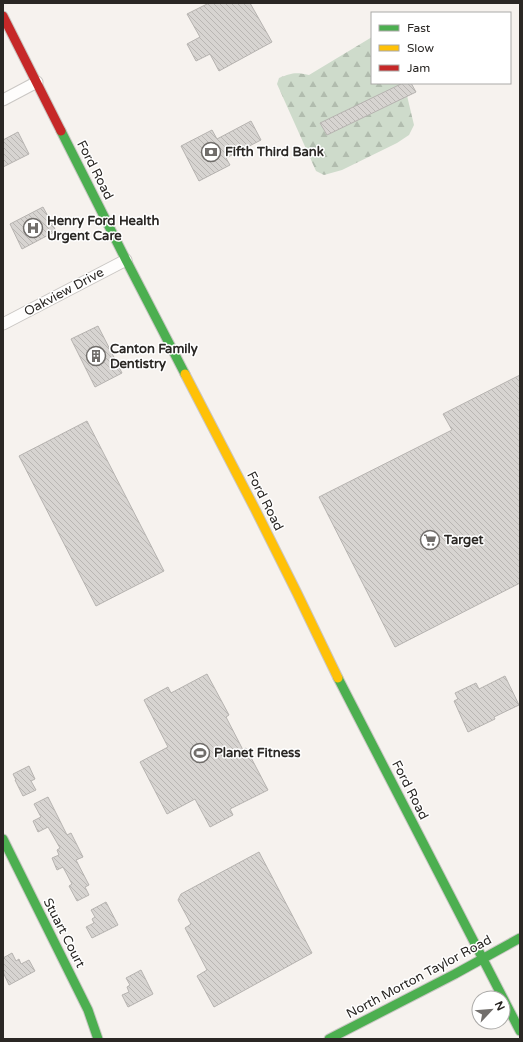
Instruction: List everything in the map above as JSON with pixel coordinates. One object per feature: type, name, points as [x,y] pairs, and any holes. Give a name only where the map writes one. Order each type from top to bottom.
[{"type":"main road","name":"Ford Road","points":[[3,16],[297,593],[327,657],[499,990]]},
{"type":"main road","name":"Stuart Court","points":[[3,840],[88,1010],[98,1039]]},
{"type":"main road","name":"North Morton Taylor Road","points":[[329,1039],[456,974],[520,938]]},
{"type":"main road","name":"Ford Road","points":[[511,1014],[520,1031]]},
{"type":"street","points":[[3,100],[37,82]]},
{"type":"street","name":"Oakview Drive","points":[[3,324],[126,260]]},
{"type":"green space","points":[[371,38],[371,84],[404,84],[414,125],[409,135],[397,143],[342,170],[324,175],[316,171],[277,84],[279,78],[287,75],[309,75]]},
{"type":"building","points":[[209,3],[250,3],[272,42],[219,71],[210,54],[196,61],[187,44],[200,37],[187,14]]},
{"type":"building","points":[[401,84],[412,84],[416,92],[327,135],[320,123]]},
{"type":"building","name":"Fifth Third Bank","points":[[251,121],[261,140],[226,158],[230,165],[199,181],[181,146],[212,130],[217,139]]},
{"type":"building","points":[[18,132],[29,154],[3,167],[3,140]]},
{"type":"building","name":"Henry Ford Health Urgent Care","points":[[43,207],[56,231],[22,249],[10,224]]},
{"type":"building","name":"Canton Family Dentistry","points":[[98,326],[122,373],[95,387],[71,339]]},
{"type":"building","name":"Target","points":[[520,375],[520,583],[395,647],[319,497],[452,430],[443,414]]},
{"type":"building","points":[[87,421],[164,571],[96,606],[19,456]]},
{"type":"building","points":[[207,674],[229,715],[226,717],[243,750],[246,748],[268,790],[230,809],[233,815],[210,827],[195,799],[167,814],[140,762],[168,747],[144,700],[168,687],[171,693]]},
{"type":"building","points":[[505,676],[519,705],[468,732],[454,701],[458,699],[455,693],[476,683],[479,689]]},
{"type":"building","points":[[29,766],[35,779],[31,781],[36,790],[23,796],[13,774]]},
{"type":"building","points":[[48,797],[67,835],[71,833],[83,857],[76,860],[89,885],[85,887],[89,895],[77,901],[69,886],[72,884],[63,867],[57,870],[52,858],[59,855],[57,850],[60,848],[48,827],[38,832],[33,821],[41,817],[34,804]]},
{"type":"building","points":[[259,852],[312,953],[214,1007],[197,976],[207,970],[185,928],[191,924],[178,900],[181,894]]},
{"type":"building","points":[[106,902],[118,925],[92,938],[86,927],[94,923],[92,919],[95,917],[91,910]]},
{"type":"building","points":[[12,953],[16,961],[19,959],[21,964],[29,960],[35,971],[9,985],[3,972],[3,958]]},
{"type":"building","points":[[141,970],[153,994],[128,1007],[122,995],[129,992],[127,987],[130,985],[126,978]]},
{"type":"traffic: fast","points":[[61,131],[185,374]]},
{"type":"traffic: fast","points":[[338,678],[499,990]]},
{"type":"traffic: fast","points":[[3,839],[88,1010],[98,1039]]},
{"type":"traffic: fast","points":[[329,1039],[455,974],[520,938]]},
{"type":"traffic: fast","points":[[511,1014],[520,1031]]},
{"type":"traffic: slow","points":[[185,374],[255,509],[338,678]]},
{"type":"traffic: jam","points":[[3,16],[61,131]]},
{"type":"place","name":"Fifth Third Bank","points":[[211,152]]},
{"type":"place","name":"Henry Ford Health Urgent Care","points":[[33,228]]},
{"type":"place","name":"Canton Family Dentistry","points":[[96,356]]},
{"type":"place","name":"Target","points":[[430,540]]},
{"type":"place","name":"Planet Fitness","points":[[200,753]]}]
